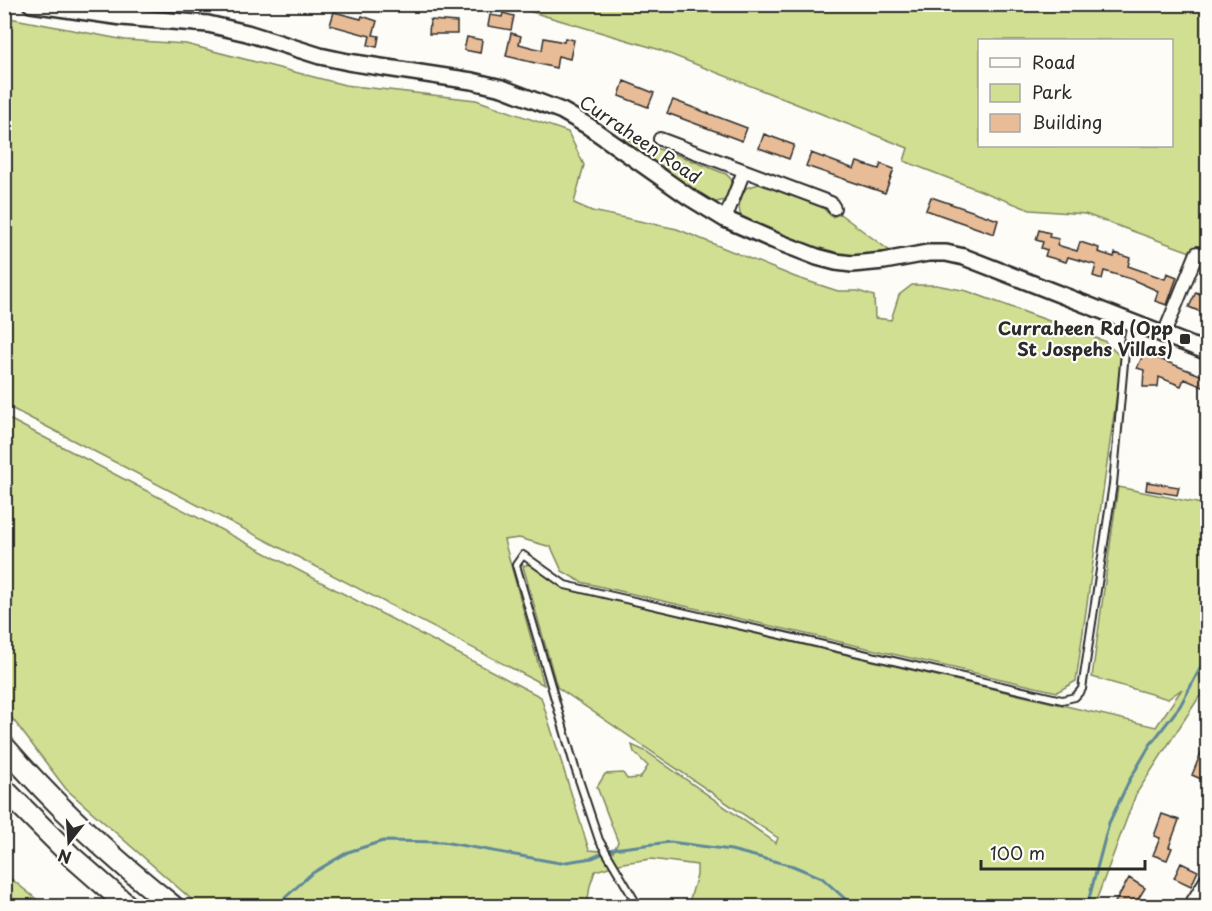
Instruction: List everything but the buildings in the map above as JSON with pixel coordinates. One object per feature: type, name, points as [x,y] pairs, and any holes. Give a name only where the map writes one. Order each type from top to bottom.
[{"type":"highway","points":[[4,746],[89,835],[173,906]]},
{"type":"highway","points":[[4,789],[71,856],[128,906]]},
{"type":"street","name":"Curraheen Road","points":[[30,4],[122,17],[208,24],[247,33],[320,56],[502,88],[562,111],[588,126],[688,197],[724,219],[772,240],[836,262],[852,264],[928,253],[946,253],[964,257],[1208,352]]},
{"type":"street","points":[[660,139],[831,203],[834,208]]},
{"type":"street","points":[[724,219],[744,171]]},
{"type":"street","points":[[1164,334],[1197,253]]},
{"type":"street","points":[[1190,906],[1208,877]]},
{"type":"lane","points":[[638,906],[599,840],[575,768],[516,565],[522,555],[565,585],[1062,700],[1075,697],[1082,689],[1086,666],[1113,484],[1125,352],[1131,321]]},
{"type":"green space","points":[[508,5],[1207,5],[1207,258],[1085,214],[1030,210],[904,161],[908,148],[657,49]]},
{"type":"green space","points":[[4,17],[125,40],[186,44],[345,85],[476,100],[568,132],[584,165],[574,203],[592,211],[677,229],[795,277],[838,291],[858,291],[874,296],[875,318],[891,320],[899,295],[912,285],[936,285],[967,291],[1104,341],[1122,358],[1076,681],[1057,692],[581,582],[562,571],[551,547],[519,538],[504,540],[544,685],[5,405]]},
{"type":"green space","points":[[609,134],[675,154],[726,174],[732,180],[725,200],[708,204]]},
{"type":"green space","points":[[759,184],[822,207],[832,217],[840,214],[890,251],[876,257],[859,259],[839,256],[818,251],[744,222],[739,209],[742,197],[746,188]]},
{"type":"green space","points":[[11,420],[541,697],[589,850],[613,852],[618,842],[597,787],[605,774],[623,773],[627,779],[640,778],[648,766],[634,752],[632,745],[647,752],[776,843],[778,838],[557,687],[523,566],[529,564],[562,587],[573,591],[1156,727],[1182,689],[1168,699],[1092,677],[1118,487],[1207,505],[1207,685],[1136,794],[1094,906],[688,906],[697,875],[697,865],[651,859],[623,863],[595,871],[587,906],[199,906],[66,789],[5,709],[5,421]]},
{"type":"green space","points":[[5,874],[45,906],[5,906]]},
{"type":"waterway","points":[[1087,906],[1109,823],[1129,781],[1150,745],[1180,706],[1208,654]]},
{"type":"waterway","points":[[276,906],[311,874],[348,852],[383,841],[443,842],[560,863],[592,858],[613,849],[670,842],[731,850],[793,866],[822,878],[853,906]]},
{"type":"place","name":"Curraheen Rd (Opp St Jospehs Villas)","points":[[1185,339]]}]
